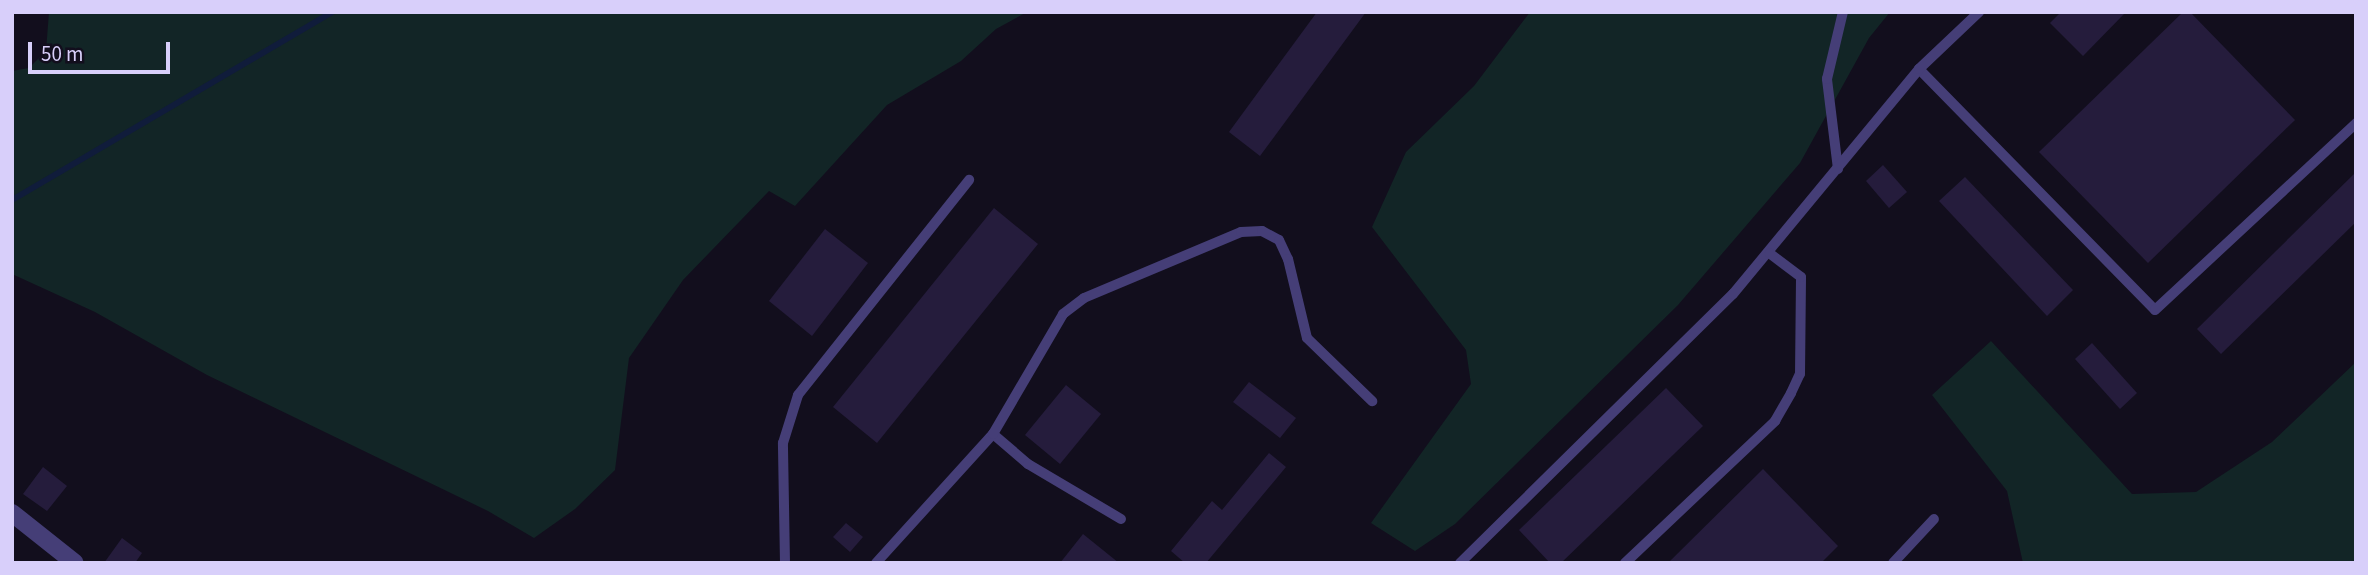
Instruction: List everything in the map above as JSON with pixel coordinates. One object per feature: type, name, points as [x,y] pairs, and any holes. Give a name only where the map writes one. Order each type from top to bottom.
[{"type":"street","points":[[12,513],[75,563]]},
{"type":"lane","points":[[1838,169],[1827,79],[1843,12]]},
{"type":"lane","points":[[1460,563],[1770,254],[1919,69],[1979,12]]},
{"type":"lane","points":[[1919,69],[2155,310],[2356,123]]},
{"type":"lane","points":[[785,563],[783,443],[798,395],[969,180]]},
{"type":"lane","points":[[877,563],[993,434],[1047,335],[1084,298],[1241,232],[1262,230],[1279,240],[1288,259],[1307,338],[1372,401]]},
{"type":"lane","points":[[1625,563],[1775,421],[1800,374],[1801,277],[1770,254]]},
{"type":"lane","points":[[993,434],[1028,464],[1121,519]]},
{"type":"lane","points":[[1893,563],[1934,519]]},
{"type":"green space","points":[[49,12],[1027,12],[996,29],[961,61],[887,105],[795,206],[769,191],[683,280],[629,358],[615,470],[575,509],[534,538],[488,511],[207,375],[95,312],[12,274],[12,71],[29,68],[46,51]]},
{"type":"green space","points":[[1530,12],[1890,12],[1869,38],[1800,163],[1678,305],[1455,524],[1415,551],[1371,523],[1471,384],[1466,350],[1372,227],[1406,152],[1474,86]]},
{"type":"green space","points":[[1991,341],[2132,494],[2196,492],[2272,442],[2356,362],[2356,563],[2023,563],[2007,491],[1932,395]]},
{"type":"building","points":[[1317,12],[1366,12],[1260,156],[1229,132]]},
{"type":"building","points":[[2061,12],[2126,12],[2083,56],[2050,23]]},
{"type":"building","points":[[2183,12],[2190,12],[2295,120],[2148,263],[2039,152]]},
{"type":"building","points":[[1883,165],[1907,192],[1889,208],[1866,181]]},
{"type":"building","points":[[2356,172],[2356,222],[2221,354],[2197,329]]},
{"type":"building","points":[[1965,177],[2073,290],[2047,316],[1939,201]]},
{"type":"building","points":[[994,208],[1038,244],[877,443],[833,407]]},
{"type":"building","points":[[825,229],[868,263],[812,336],[769,301]]},
{"type":"building","points":[[2092,343],[2137,393],[2120,409],[2075,359]]},
{"type":"building","points":[[1249,382],[1296,418],[1280,438],[1233,402]]},
{"type":"building","points":[[1066,385],[1101,414],[1060,464],[1025,435]]},
{"type":"building","points":[[1666,388],[1703,426],[1561,563],[1550,563],[1519,530]]},
{"type":"building","points":[[1269,453],[1286,467],[1206,563],[1185,563],[1171,551],[1212,501],[1222,510]]},
{"type":"building","points":[[43,467],[67,486],[47,511],[23,494]]},
{"type":"building","points":[[1763,469],[1838,546],[1821,563],[1668,563]]},
{"type":"building","points":[[846,523],[863,537],[850,552],[833,537]]},
{"type":"building","points":[[1083,534],[1119,563],[1060,563]]},
{"type":"building","points":[[122,538],[142,553],[135,563],[104,563]]},
{"type":"waterway","points":[[12,200],[332,12]]}]
